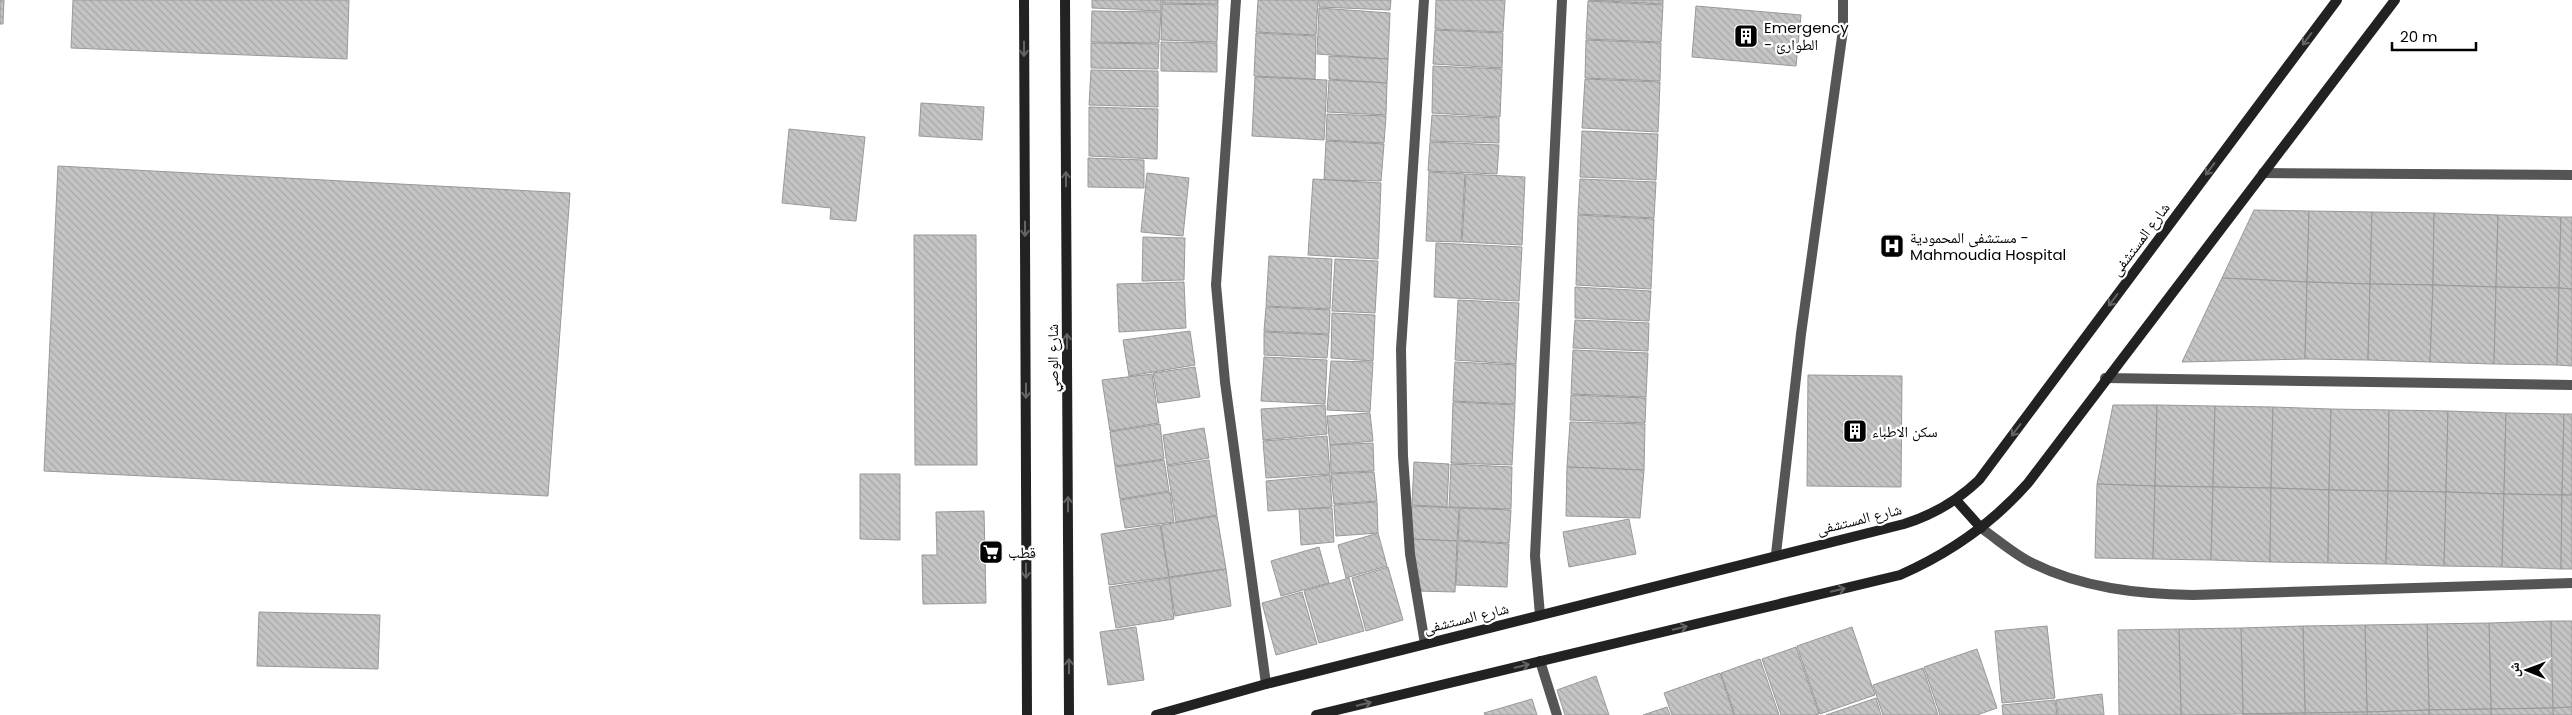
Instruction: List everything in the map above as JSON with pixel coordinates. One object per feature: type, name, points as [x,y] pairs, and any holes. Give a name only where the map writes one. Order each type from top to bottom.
[{"type":"street","name":"شارع الوصي","points":[[1024,0],[1027,715]]},
{"type":"street","name":"شارع الوصي","points":[[1065,0],[1069,715]]},
{"type":"street","points":[[1236,0],[1216,285],[1225,382],[1266,684]]},
{"type":"street","points":[[1424,0],[1401,349],[1403,456],[1410,554],[1425,644]]},
{"type":"street","points":[[1540,615],[1535,556],[1562,0]]},
{"type":"street","points":[[1776,554],[1801,334],[1843,30],[1843,0]]},
{"type":"street","name":"شارع المستشفى","points":[[1156,715],[1266,684],[1776,554],[1904,524],[1931,514],[1956,500],[1979,480],[2337,0]]},
{"type":"street","points":[[1316,715],[1900,575],[1953,549],[1996,517],[2028,482],[2394,0]]},
{"type":"street","points":[[2263,173],[2572,175]]},
{"type":"street","points":[[2106,378],[2572,385]]},
{"type":"street","points":[[1956,500],[1981,528],[2031,563],[2070,578],[2110,589],[2152,594],[2193,595],[2572,583]]},
{"type":"street","points":[[1540,661],[1557,715]]},
{"type":"building","points":[[0,0],[4,0],[3,24],[0,24]]},
{"type":"building","points":[[73,0],[349,0],[347,59],[71,48]]},
{"type":"building","points":[[1092,0],[1161,0],[1161,11],[1092,8]]},
{"type":"building","points":[[1162,0],[1218,0],[1218,4],[1162,3]]},
{"type":"building","points":[[1258,0],[1318,0],[1316,35],[1256,32]]},
{"type":"building","points":[[1319,0],[1391,0],[1390,10],[1319,7]]},
{"type":"building","points":[[1436,0],[1505,0],[1503,32],[1435,29]]},
{"type":"building","points":[[1588,0],[1663,0],[1663,4]]},
{"type":"building","points":[[1588,1],[1663,5],[1661,42],[1586,39]]},
{"type":"building","points":[[1162,4],[1218,5],[1217,42],[1161,40]]},
{"type":"building","name":"Emergency - الطوارئ","points":[[1696,6],[1801,15],[1796,66],[1692,57]]},
{"type":"building","points":[[1319,8],[1390,13],[1388,59],[1317,54]]},
{"type":"building","points":[[1092,11],[1161,12],[1159,43],[1091,42]]},
{"type":"building","points":[[1435,30],[1503,33],[1502,68],[1433,64]]},
{"type":"building","points":[[1256,33],[1316,36],[1315,79],[1254,76]]},
{"type":"building","points":[[1586,40],[1661,43],[1660,81],[1585,78]]},
{"type":"building","points":[[1161,42],[1217,43],[1217,72],[1161,71]]},
{"type":"building","points":[[1091,43],[1159,44],[1158,69],[1091,68]]},
{"type":"building","points":[[1329,56],[1388,59],[1387,83],[1329,79]]},
{"type":"building","points":[[1433,66],[1502,69],[1500,117],[1432,113]]},
{"type":"building","points":[[1091,70],[1158,71],[1158,107],[1089,105]]},
{"type":"building","points":[[1255,77],[1327,80],[1324,140],[1252,136]]},
{"type":"building","points":[[1585,79],[1660,82],[1658,132],[1582,128]]},
{"type":"building","points":[[1329,80],[1387,83],[1386,115],[1327,112]]},
{"type":"building","points":[[921,103],[984,107],[982,140],[919,136]]},
{"type":"building","points":[[1089,107],[1158,109],[1157,159],[1089,156]]},
{"type":"building","points":[[1327,114],[1386,116],[1384,143],[1326,140]]},
{"type":"building","points":[[1432,115],[1499,118],[1499,143],[1430,141]]},
{"type":"building","points":[[789,129],[865,137],[856,221],[830,219],[831,208],[782,203]]},
{"type":"building","points":[[1582,131],[1658,134],[1656,180],[1580,177]]},
{"type":"building","points":[[1326,141],[1384,144],[1381,181],[1324,180]]},
{"type":"building","points":[[1430,142],[1499,145],[1497,174],[1428,171]]},
{"type":"building","points":[[1088,158],[1144,160],[1144,188],[1088,187]]},
{"type":"building","points":[[58,166],[570,193],[548,496],[44,471]]},
{"type":"building","points":[[1429,172],[1465,174],[1461,242],[1426,241]]},
{"type":"building","points":[[1147,173],[1189,178],[1183,236],[1141,232]]},
{"type":"building","points":[[1466,174],[1525,177],[1522,245],[1462,242]]},
{"type":"building","points":[[1313,179],[1381,183],[1378,259],[1308,255]]},
{"type":"building","points":[[1580,179],[1656,182],[1654,218],[1578,214]]},
{"type":"building","points":[[2254,210],[2309,211],[2307,282],[2222,278]]},
{"type":"building","points":[[2309,211],[2372,212],[2370,284],[2307,282]]},
{"type":"building","points":[[2372,212],[2434,213],[2433,285],[2370,284]]},
{"type":"building","points":[[2434,213],[2498,215],[2496,287],[2433,285]]},
{"type":"building","points":[[1578,215],[1654,219],[1651,289],[1576,285]]},
{"type":"building","points":[[2498,215],[2561,217],[2559,288],[2496,287]]},
{"type":"building","points":[[2561,217],[2572,217],[2572,289],[2559,288]]},
{"type":"building","points":[[914,235],[976,235],[977,465],[915,465]]},
{"type":"building","points":[[1143,237],[1185,238],[1184,280],[1142,281]]},
{"type":"building","points":[[1436,243],[1522,247],[1519,301],[1434,297]]},
{"type":"building","points":[[1269,256],[1332,259],[1330,309],[1266,306]]},
{"type":"building","points":[[1335,259],[1378,261],[1375,313],[1332,311]]},
{"type":"building","points":[[2222,278],[2307,282],[2305,359],[2182,362]]},
{"type":"building","points":[[1184,282],[1186,328],[1119,332],[1117,284]]},
{"type":"building","points":[[2307,282],[2370,284],[2368,360],[2305,359]]},
{"type":"building","points":[[2370,284],[2433,285],[2430,362],[2368,360]]},
{"type":"building","points":[[2433,285],[2496,287],[2494,364],[2430,362]]},
{"type":"building","points":[[1575,287],[1651,291],[1649,321],[1575,318]]},
{"type":"building","points":[[2496,287],[2559,288],[2557,365],[2494,364]]},
{"type":"building","points":[[2559,288],[2572,289],[2572,366],[2557,365]]},
{"type":"building","points":[[1458,300],[1519,303],[1516,364],[1455,360]]},
{"type":"building","points":[[1266,307],[1330,310],[1329,334],[1264,331]]},
{"type":"building","points":[[1332,313],[1375,315],[1373,361],[1331,358]]},
{"type":"building","points":[[1575,320],[1649,323],[1648,351],[1573,348]]},
{"type":"building","points":[[1190,331],[1195,365],[1129,376],[1123,340]]},
{"type":"building","points":[[1264,332],[1329,335],[1327,358],[1264,355]]},
{"type":"building","points":[[1573,350],[1648,353],[1646,397],[1571,394]]},
{"type":"building","points":[[1264,357],[1327,360],[1325,404],[1261,401]]},
{"type":"building","points":[[1331,361],[1373,362],[1370,412],[1327,410]]},
{"type":"building","points":[[1455,362],[1516,365],[1515,404],[1453,401]]},
{"type":"building","points":[[1195,367],[1200,397],[1158,403],[1153,373]]},
{"type":"building","points":[[1152,374],[1159,423],[1110,431],[1102,380]]},
{"type":"building","name":"سكن الاطباء","points":[[1808,375],[1902,376],[1901,487],[1807,486]]},
{"type":"building","points":[[1571,395],[1646,398],[1645,423],[1570,420]]},
{"type":"building","points":[[1453,402],[1515,405],[1512,465],[1451,463]]},
{"type":"building","points":[[1325,405],[1327,434],[1263,440],[1261,409]]},
{"type":"building","points":[[2113,405],[2157,405],[2155,486],[2097,484]]},
{"type":"building","points":[[2157,405],[2215,406],[2213,487],[2155,486]]},
{"type":"building","points":[[2215,406],[2273,407],[2271,488],[2213,487]]},
{"type":"building","points":[[2273,407],[2331,409],[2329,490],[2271,488]]},
{"type":"building","points":[[2331,409],[2389,410],[2388,491],[2329,490]]},
{"type":"building","points":[[2389,410],[2448,411],[2446,492],[2388,491]]},
{"type":"building","points":[[2448,411],[2506,413],[2504,494],[2446,492]]},
{"type":"building","points":[[1370,413],[1373,441],[1330,445],[1327,416]]},
{"type":"building","points":[[2506,413],[2564,414],[2562,495],[2504,494]]},
{"type":"building","points":[[2564,414],[2572,414],[2572,495],[2562,495]]},
{"type":"building","points":[[1570,422],[1645,424],[1644,470],[1567,467]]},
{"type":"building","points":[[1160,424],[1164,459],[1115,466],[1110,432]]},
{"type":"building","points":[[1204,428],[1209,458],[1167,465],[1163,435]]},
{"type":"building","points":[[1327,436],[1330,474],[1266,478],[1263,441]]},
{"type":"building","points":[[1373,443],[1374,471],[1331,473],[1330,445]]},
{"type":"building","points":[[1164,460],[1169,491],[1120,499],[1115,467]]},
{"type":"building","points":[[1209,460],[1217,515],[1176,522],[1167,466]]},
{"type":"building","points":[[1414,462],[1449,464],[1447,507],[1412,505]]},
{"type":"building","points":[[1451,464],[1512,467],[1511,509],[1449,507]]},
{"type":"building","points":[[1567,467],[1644,470],[1640,518],[1566,516]]},
{"type":"building","points":[[1374,472],[1377,501],[1334,504],[1331,474]]},
{"type":"building","points":[[860,474],[900,474],[900,540],[860,539]]},
{"type":"building","points":[[1330,475],[1332,507],[1268,511],[1266,481]]},
{"type":"building","points":[[2097,484],[2155,486],[2153,559],[2095,558]]},
{"type":"building","points":[[2155,486],[2213,487],[2211,560],[2153,559]]},
{"type":"building","points":[[2213,487],[2271,488],[2270,562],[2211,560]]},
{"type":"building","points":[[2271,488],[2329,490],[2328,563],[2270,562]]},
{"type":"building","points":[[2329,490],[2388,491],[2386,564],[2328,563]]},
{"type":"building","points":[[2388,491],[2446,492],[2444,566],[2386,564]]},
{"type":"building","points":[[1170,492],[1174,522],[1125,528],[1120,500]]},
{"type":"building","points":[[2446,492],[2504,494],[2502,567],[2444,566]]},
{"type":"building","points":[[2504,494],[2562,495],[2561,569],[2502,567]]},
{"type":"building","points":[[2562,495],[2572,495],[2572,569],[2561,569]]},
{"type":"building","points":[[1377,502],[1378,533],[1336,536],[1334,505]]},
{"type":"building","points":[[1412,506],[1459,508],[1457,541],[1410,539]]},
{"type":"building","points":[[1332,508],[1334,542],[1301,545],[1299,509]]},
{"type":"building","points":[[1460,508],[1511,510],[1509,543],[1458,540]]},
{"type":"building","points":[[984,511],[986,603],[923,604],[922,555],[937,555],[936,512]]},
{"type":"building","points":[[1217,516],[1226,569],[1169,577],[1161,525]]},
{"type":"building","points":[[1629,519],[1636,554],[1569,567],[1563,532]]},
{"type":"building","points":[[1160,525],[1169,577],[1109,585],[1101,534]]},
{"type":"building","points":[[1378,533],[1387,566],[1346,578],[1338,545]]},
{"type":"building","points":[[1410,539],[1457,541],[1455,592],[1418,591]]},
{"type":"building","points":[[1458,541],[1509,544],[1507,587],[1456,585]]},
{"type":"building","points":[[1319,547],[1329,583],[1281,596],[1271,561]]},
{"type":"building","points":[[1388,567],[1403,620],[1366,631],[1352,578]]},
{"type":"building","points":[[1226,569],[1231,606],[1175,616],[1169,578]]},
{"type":"building","points":[[1169,578],[1174,619],[1116,628],[1109,587]]},
{"type":"building","points":[[1349,578],[1364,631],[1319,643],[1304,591]]},
{"type":"building","points":[[1302,592],[1317,644],[1276,655],[1262,603]]},
{"type":"building","points":[[259,612],[380,615],[378,669],[257,666]]},
{"type":"building","points":[[2551,621],[2553,708],[2491,709],[2489,623]]},
{"type":"building","points":[[2551,621],[2572,621],[2572,707],[2553,708]]},
{"type":"building","points":[[2489,623],[2491,709],[2429,710],[2427,624]]},
{"type":"building","points":[[2427,624],[2429,710],[2367,712],[2365,625]]},
{"type":"building","points":[[2365,625],[2367,712],[2305,713],[2303,626]]},
{"type":"building","points":[[2047,626],[2055,698],[2002,703],[1995,631]]},
{"type":"building","points":[[2303,626],[2305,713],[2243,714],[2241,628]]},
{"type":"building","points":[[1136,627],[1144,680],[1108,685],[1100,632]]},
{"type":"building","points":[[1852,627],[1875,695],[1820,714],[1797,646]]},
{"type":"building","points":[[2241,628],[2243,714],[2181,715],[2179,629]]},
{"type":"building","points":[[2179,629],[2181,715],[2119,715],[2118,630]]},
{"type":"building","points":[[1796,647],[1819,714],[1781,715],[1762,659]]},
{"type":"building","points":[[1977,649],[1997,708],[1977,715],[1940,715],[1924,667]]},
{"type":"building","points":[[1760,659],[1779,715],[1735,715],[1721,673]]},
{"type":"building","points":[[1923,668],[1938,715],[1883,715],[1873,685]]},
{"type":"building","points":[[1720,673],[1734,715],[1672,715],[1664,693]]},
{"type":"building","points":[[1596,676],[1609,715],[1565,715],[1557,690]]},
{"type":"building","points":[[2102,694],[2104,715],[2058,715],[2056,700]]},
{"type":"building","points":[[1876,698],[1881,715],[1826,715]]},
{"type":"building","points":[[1532,699],[1537,715],[1485,715],[1484,713]]},
{"type":"building","points":[[2055,700],[2057,715],[2003,715],[2002,705]]},
{"type":"building","points":[[1667,707],[1670,715],[1643,715]]},
{"type":"building","points":[[2572,707],[2572,715],[2553,715],[2553,708]]},
{"type":"building","points":[[2553,708],[2553,715],[2491,715],[2491,709]]},
{"type":"building","points":[[2491,709],[2491,715],[2429,715],[2429,710]]},
{"type":"building","points":[[2429,710],[2429,715],[2367,715],[2367,712]]},
{"type":"building","points":[[2367,712],[2367,715],[2305,715],[2305,713]]},
{"type":"building","points":[[2305,713],[2305,715],[2243,715],[2243,714]]},
{"type":"place","name":"Emergency - الطوارئ","points":[[1746,36]]},
{"type":"place","name":"مستشفى المحمودية - Mahmoudia Hospital","points":[[1892,246]]},
{"type":"place","name":"سكن الاطباء","points":[[1855,431]]},
{"type":"place","name":"قطب","points":[[991,552]]}]
